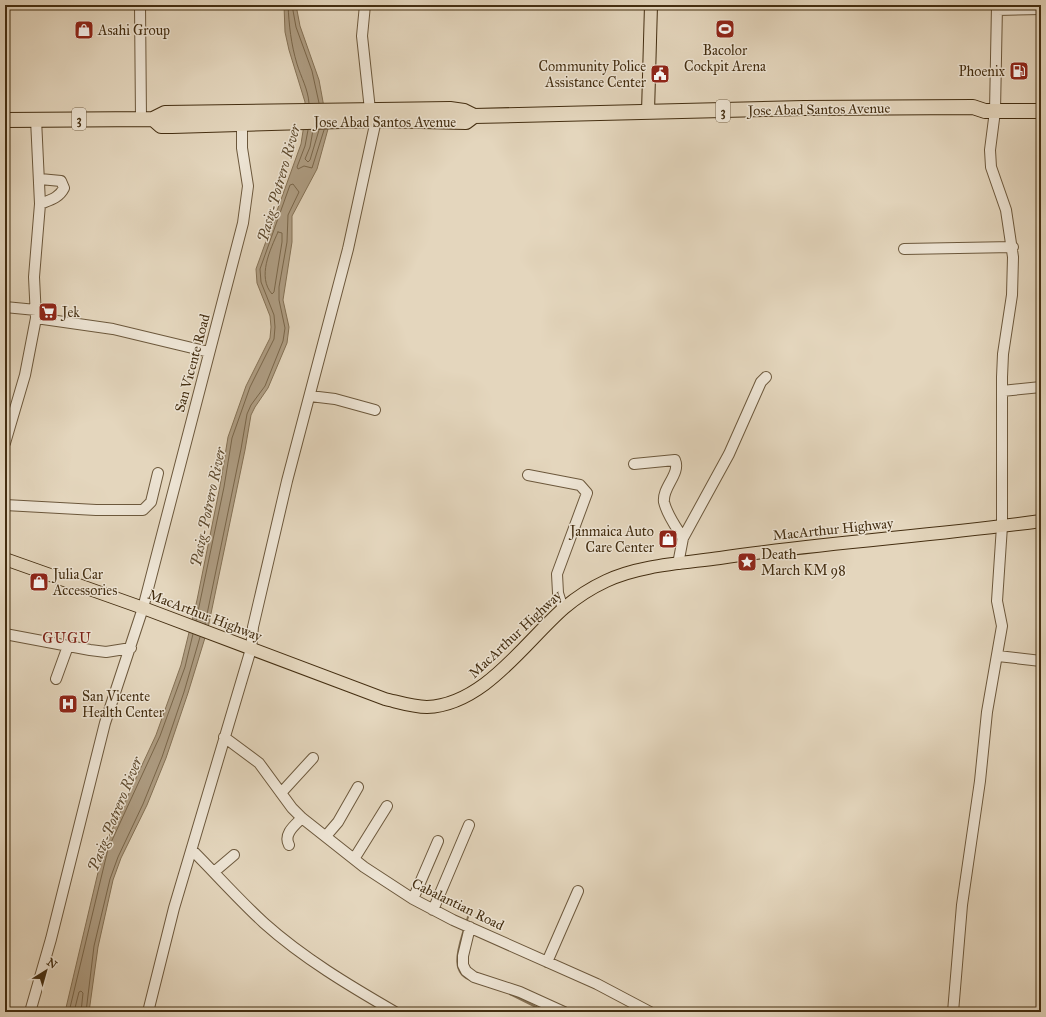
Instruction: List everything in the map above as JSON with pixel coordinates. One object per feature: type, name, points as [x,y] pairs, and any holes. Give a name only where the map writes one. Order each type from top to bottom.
[{"type":"highway","name":"Jose Abad Santos Avenue","points":[[995,107],[1041,103]]},
{"type":"highway","name":"Jose Abad Santos Avenue","points":[[5,120],[147,119],[161,126],[245,119],[369,115],[450,109],[464,111],[474,116],[804,108],[995,107],[1041,110]]},
{"type":"main road","points":[[648,112],[651,5]]},
{"type":"main road","name":"MacArthur Highway","points":[[5,559],[145,608],[385,699],[414,706],[427,707],[443,705],[462,699],[485,685],[563,609],[588,590],[608,580],[632,572],[749,553],[1041,521]]},
{"type":"street","points":[[140,5],[147,119]]},
{"type":"street","points":[[148,1012],[249,648],[287,481],[348,249],[369,115],[362,36],[365,5]]},
{"type":"street","points":[[953,1012],[962,905],[980,781],[987,712],[998,656],[1002,626],[997,601],[1002,526],[1003,354],[1012,295],[1013,247],[1006,210],[991,167],[990,150],[995,107],[997,8],[1041,9]]},
{"type":"street","name":"San Vicente Road","points":[[30,1012],[51,939],[105,723],[145,608],[243,223],[248,186],[242,148],[245,119]]},
{"type":"street","points":[[5,443],[25,375],[36,314],[34,277],[40,204],[40,179],[36,120]]},
{"type":"street","points":[[40,179],[61,181],[64,188],[61,193],[53,199],[40,204]]},
{"type":"street","points":[[904,249],[1013,247]]},
{"type":"street","points":[[5,307],[113,329],[209,352]]},
{"type":"street","points":[[678,564],[683,538],[729,454],[761,382],[766,377]]},
{"type":"street","points":[[1002,391],[1041,387]]},
{"type":"street","points":[[310,396],[334,399],[375,410]]},
{"type":"street","points":[[634,464],[675,460],[676,471],[664,502],[683,538]]},
{"type":"street","points":[[5,505],[96,510],[143,510],[151,502],[158,473]]},
{"type":"street","points":[[528,475],[571,482],[580,485],[587,493],[556,574],[558,593],[563,609]]},
{"type":"street","points":[[5,634],[106,652],[131,648]]},
{"type":"street","points":[[56,679],[68,646]]},
{"type":"street","points":[[998,656],[1041,661]]},
{"type":"street","name":"Cabalantian Road","points":[[224,737],[259,762],[281,793],[302,818],[354,859],[413,899],[433,910],[597,984],[650,1012]]},
{"type":"street","points":[[281,793],[313,758]]},
{"type":"street","points":[[326,836],[338,822],[358,787]]},
{"type":"street","points":[[354,859],[386,806]]},
{"type":"street","points":[[289,845],[286,841],[287,834],[302,818]]},
{"type":"street","points":[[433,910],[469,824]]},
{"type":"street","points":[[413,899],[438,841]]},
{"type":"street","points":[[192,850],[231,891],[266,924],[301,952],[395,1012]]},
{"type":"street","points":[[214,872],[234,854]]},
{"type":"street","points":[[547,962],[578,891]]},
{"type":"street","points":[[470,927],[463,956],[463,965],[466,971],[474,977],[520,992],[564,1012]]},
{"type":"water","points":[[284,5],[296,5],[300,26],[319,80],[328,129],[317,169],[292,216],[292,242],[283,300],[289,327],[287,343],[268,388],[251,415],[208,628],[188,693],[166,758],[147,805],[121,858],[113,880],[98,947],[89,1012],[65,1012],[104,847],[156,735],[181,665],[197,600],[220,486],[228,437],[246,386],[270,338],[270,316],[257,283],[256,269],[301,144],[305,102],[285,32]]},
{"type":"waterway","points":[[467,920],[469,914]]},
{"type":"waterway","points":[[464,929],[458,952],[458,966],[460,972],[465,977],[473,981]]},
{"type":"waterway","points":[[510,994],[546,1012]]},
{"type":"place","name":"Bacolor Cockpit Arena","points":[[725,29]]},
{"type":"place","name":"Asahi Group","points":[[84,30]]},
{"type":"place","name":"Phoenix","points":[[1019,71]]},
{"type":"place","name":"Community Police Assistance Center","points":[[660,74]]},
{"type":"place","name":"Jek","points":[[48,312]]},
{"type":"place","name":"Janmaica Auto Care Center","points":[[668,539]]},
{"type":"place","name":"Death March KM 98","points":[[747,562]]},
{"type":"place","name":"Julia Car Accessories","points":[[39,582]]},
{"type":"place","name":"San Vicente Health Center","points":[[68,704]]},
{"type":"district","name":"GUGU","points":[[67,638]]},
{"type":"water label","name":"Pasig-Potrero River","points":[[279,183]]},
{"type":"water label","name":"Pasig-Potrero River","points":[[208,507]]},
{"type":"water label","name":"Pasig-Potrero River","points":[[115,814]]}]
